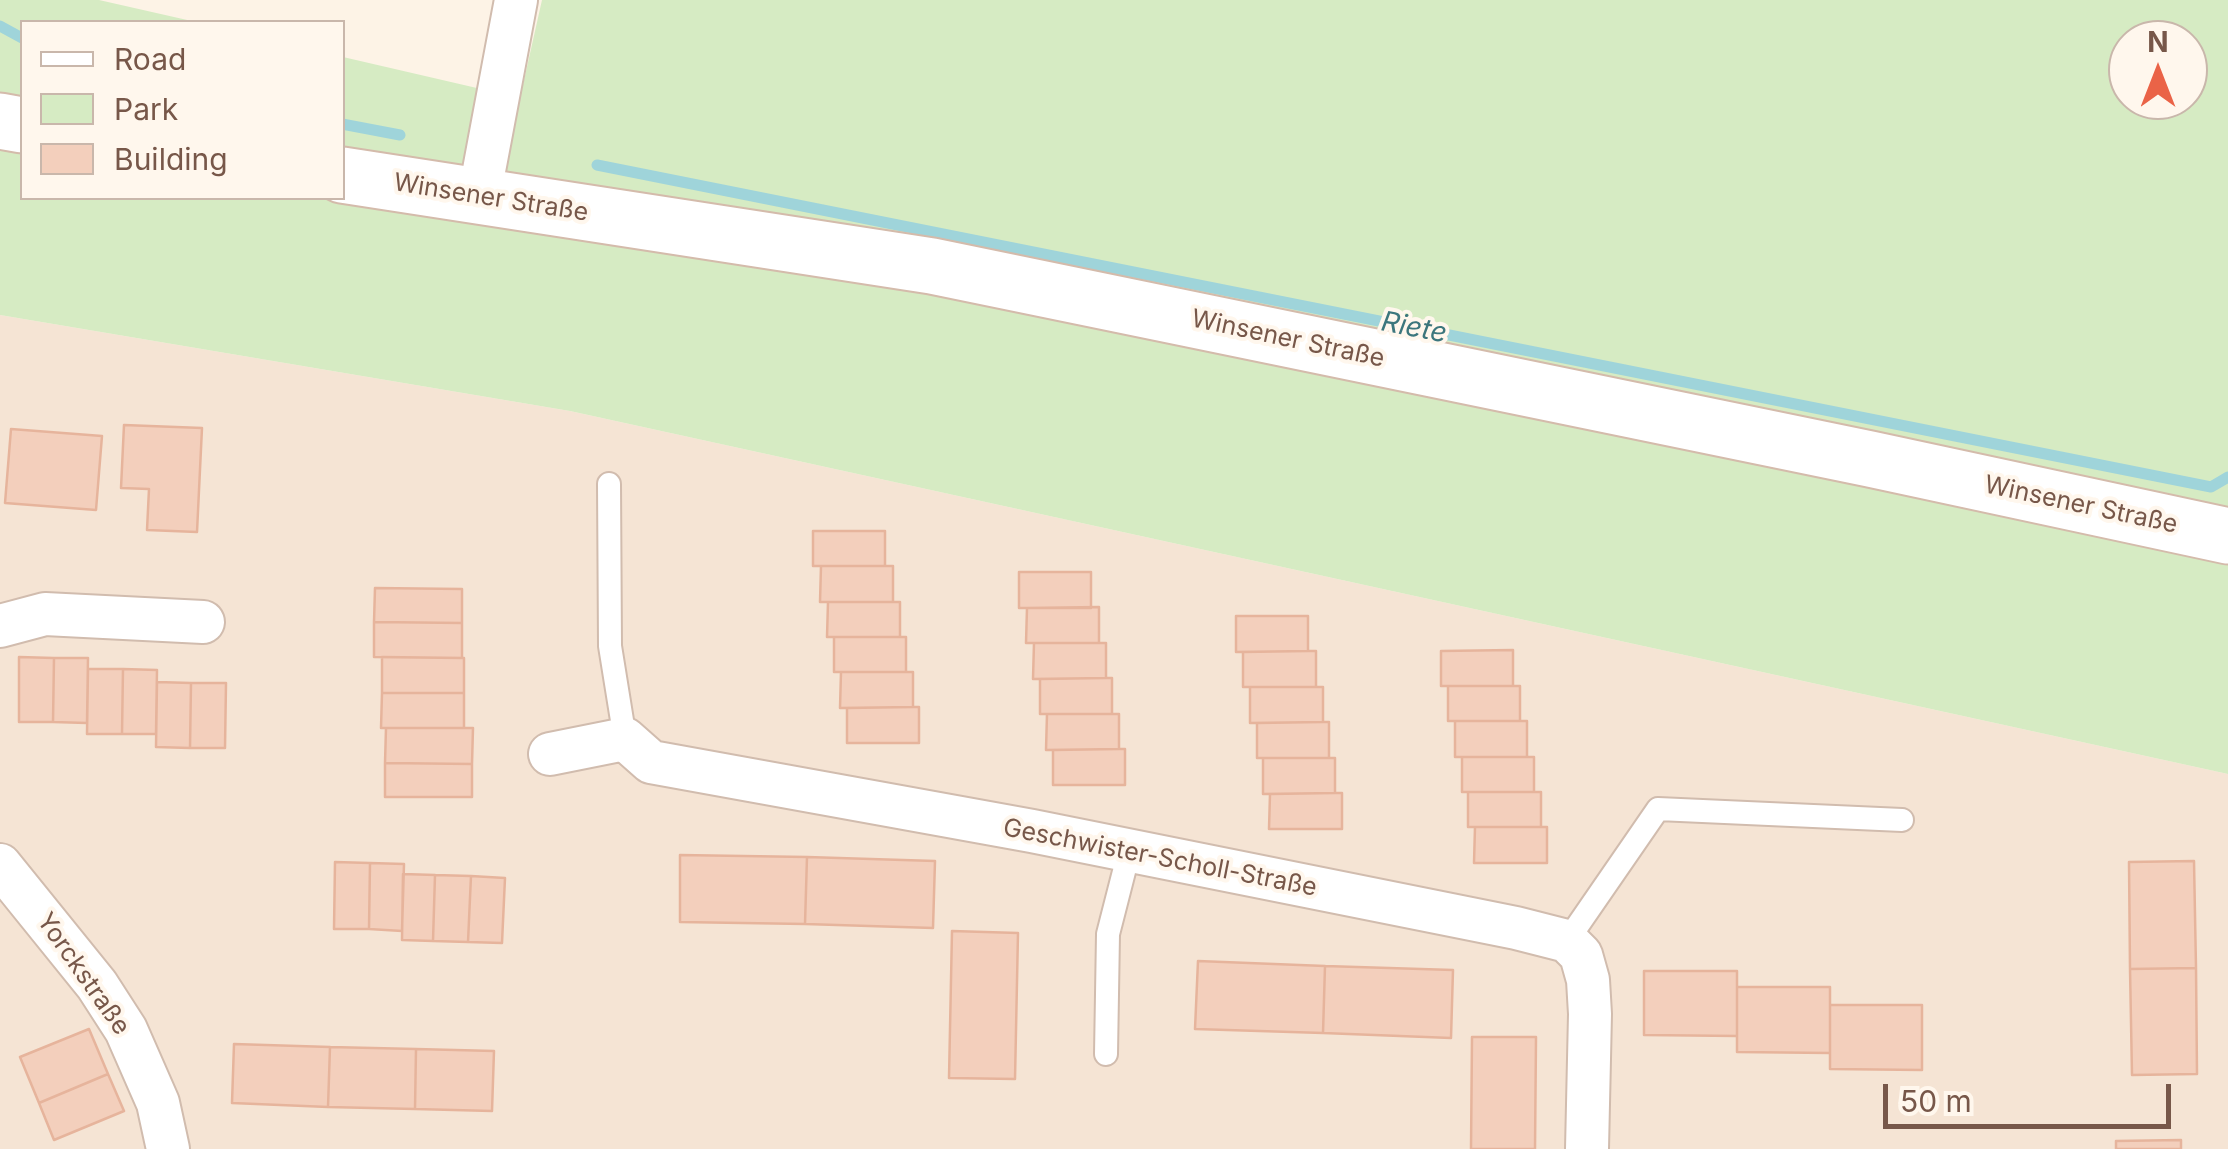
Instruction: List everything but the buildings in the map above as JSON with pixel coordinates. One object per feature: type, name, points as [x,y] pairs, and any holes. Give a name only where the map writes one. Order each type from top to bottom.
[{"type":"main road","name":"Winsener Straße","points":[[345,175],[932,266],[2228,536]]},
{"type":"street","points":[[479,196],[516,0]]},
{"type":"street","points":[[0,626],[45,614],[203,622]]},
{"type":"street","points":[[550,754],[624,739]]},
{"type":"street","name":"Geschwister-Scholl-Straße","points":[[624,739],[650,762],[1032,831],[1567,941]]},
{"type":"street","name":"Yorckstraße","points":[[0,865],[126,1030],[158,1103],[168,1149]]},
{"type":"street","points":[[1567,941],[1580,955],[1588,980],[1587,1149]]},
{"type":"lane","points":[[610,484],[610,646],[624,739]]},
{"type":"lane","points":[[1567,941],[1658,810],[1902,820]]},
{"type":"lane","points":[[1106,1054],[1108,934],[1130,852]]},
{"type":"shaded area","points":[[0,315],[570,411],[2228,774],[2228,1149],[0,1149]]},
{"type":"green space","points":[[0,0],[99,0],[187,20],[20,20],[20,200],[345,200],[345,57],[520,98],[542,0],[2228,0],[2228,774],[570,411],[0,315]]},
{"type":"waterway","name":"Riete","points":[[0,26],[20,37]]},
{"type":"waterway","name":"Riete","points":[[345,125],[400,135]]},
{"type":"waterway","name":"Riete","points":[[597,165],[2211,487],[2228,477]]}]
